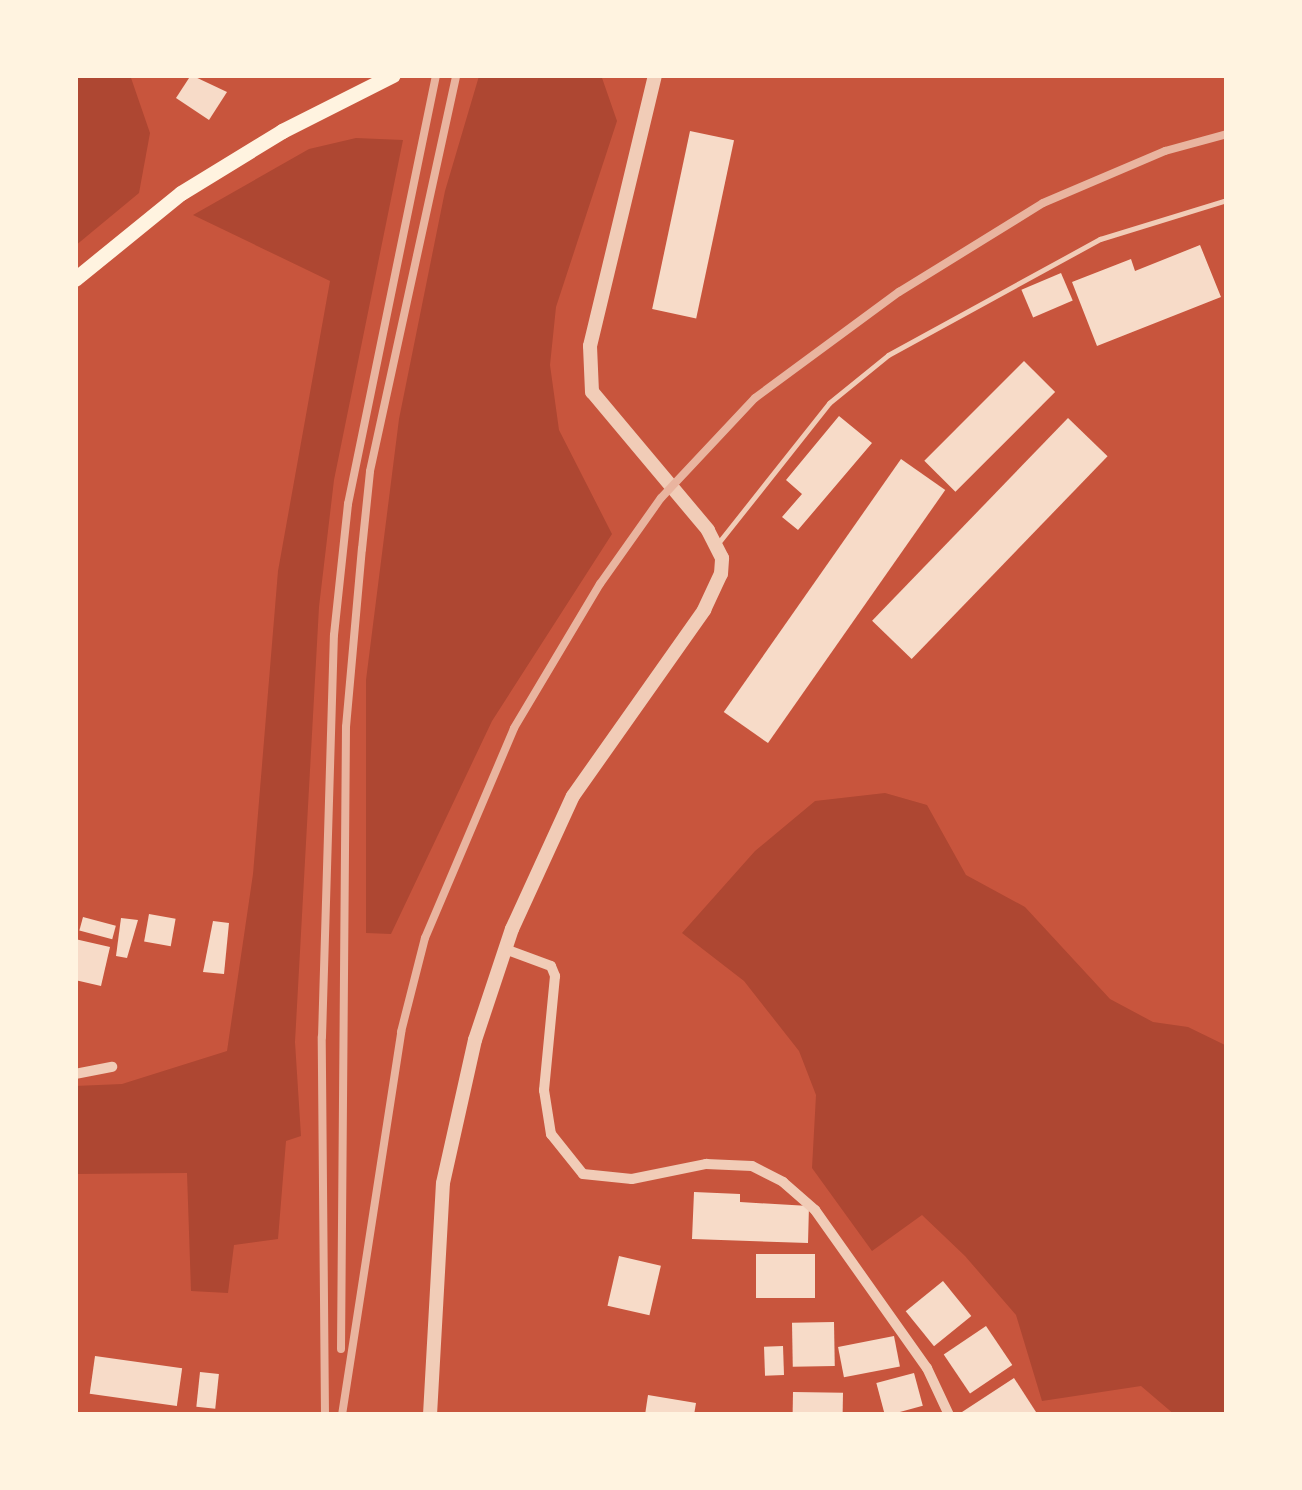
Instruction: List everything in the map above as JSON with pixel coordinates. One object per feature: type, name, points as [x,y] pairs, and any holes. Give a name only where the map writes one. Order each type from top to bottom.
[{"type":"main road","points":[[75,278],[181,193],[282,131],[394,75]]},
{"type":"street","points":[[430,1415],[444,1183],[475,1040],[505,950],[573,796],[716,592],[717,544],[592,392],[590,346],[652,78]]},
{"type":"street","points":[[505,950],[551,966],[555,976],[544,1090],[550,1134],[583,1174],[632,1179],[706,1164],[752,1166],[783,1182],[816,1210],[927,1368],[949,1415]]},
{"type":"street","points":[[75,1074],[112,1067]]},
{"type":"lane","points":[[717,544],[829,403],[888,354],[1100,238],[1227,200]]},
{"type":"shaded area","points":[[75,75],[130,75],[150,133],[139,193],[75,246]]},
{"type":"shaded area","points":[[601,75],[617,121],[556,307],[550,365],[559,430],[612,534],[492,721],[391,934],[366,933],[366,680],[399,419],[445,191],[479,76]]},
{"type":"shaded area","points":[[356,138],[403,140],[334,480],[319,607],[295,1042],[301,1136],[286,1141],[278,1239],[234,1245],[228,1293],[191,1291],[187,1173],[75,1174],[75,1086],[122,1084],[227,1051],[253,874],[278,571],[330,281],[193,215],[309,149]]},
{"type":"shaded area","points":[[885,793],[927,805],[966,875],[1025,907],[1110,999],[1153,1022],[1188,1027],[1227,1046],[1227,1415],[1175,1415],[1141,1386],[1042,1401],[1016,1315],[965,1256],[922,1215],[872,1251],[812,1168],[816,1095],[799,1051],[744,981],[682,933],[755,851],[815,801]]},
{"type":"building","points":[[191,75],[227,92],[209,120],[176,98]]},
{"type":"building","points":[[690,131],[734,140],[696,318],[652,309]]},
{"type":"building","points":[[1200,245],[1221,297],[1097,346],[1072,282],[1131,259],[1135,271]]},
{"type":"building","points":[[1061,273],[1073,301],[1033,317],[1021,290]]},
{"type":"building","points":[[1024,361],[1055,392],[955,492],[924,461]]},
{"type":"building","points":[[839,416],[872,443],[798,530],[782,517],[802,494],[786,480]]},
{"type":"building","points":[[1068,418],[1108,456],[912,659],[872,621]]},
{"type":"building","points":[[901,459],[945,490],[768,743],[724,712]]},
{"type":"building","points":[[149,914],[176,919],[171,946],[144,942]]},
{"type":"building","points":[[83,917],[116,926],[112,939],[79,931]]},
{"type":"building","points":[[121,918],[138,920],[127,958],[116,956]]},
{"type":"building","points":[[213,921],[229,923],[224,974],[203,972]]},
{"type":"building","points":[[75,939],[110,947],[101,986],[75,980]]},
{"type":"building","points":[[694,1192],[740,1194],[740,1202],[809,1206],[808,1243],[692,1239]]},
{"type":"building","points":[[756,1254],[815,1254],[815,1298],[756,1298]]},
{"type":"building","points":[[619,1256],[661,1266],[649,1315],[608,1306]]},
{"type":"building","points":[[943,1281],[971,1316],[934,1346],[906,1311]]},
{"type":"building","points":[[834,1322],[835,1366],[793,1367],[792,1323]]},
{"type":"building","points":[[986,1326],[1012,1365],[970,1393],[944,1355]]},
{"type":"building","points":[[894,1336],[900,1366],[844,1377],[838,1347]]},
{"type":"building","points":[[783,1346],[784,1375],[765,1376],[764,1347]]},
{"type":"building","points":[[95,1356],[182,1368],[177,1406],[90,1394]]},
{"type":"building","points":[[200,1372],[219,1374],[215,1409],[196,1407]]},
{"type":"building","points":[[914,1373],[923,1406],[885,1415],[876,1383]]},
{"type":"building","points":[[1014,1378],[1036,1412],[964,1415],[962,1412]]},
{"type":"building","points":[[793,1392],[843,1393],[843,1415],[793,1415]]},
{"type":"building","points":[[648,1395],[696,1403],[694,1415],[645,1415]]},
{"type":"railway","points":[[325,1415],[322,1037],[334,635],[348,504],[436,75]]},
{"type":"railway","points":[[341,1349],[346,727],[362,549],[370,471],[456,75]]},
{"type":"railway","points":[[342,1415],[401,1032],[425,938],[514,728],[600,584],[661,498],[755,398],[899,292],[1043,203],[1165,151],[1227,134]]}]
